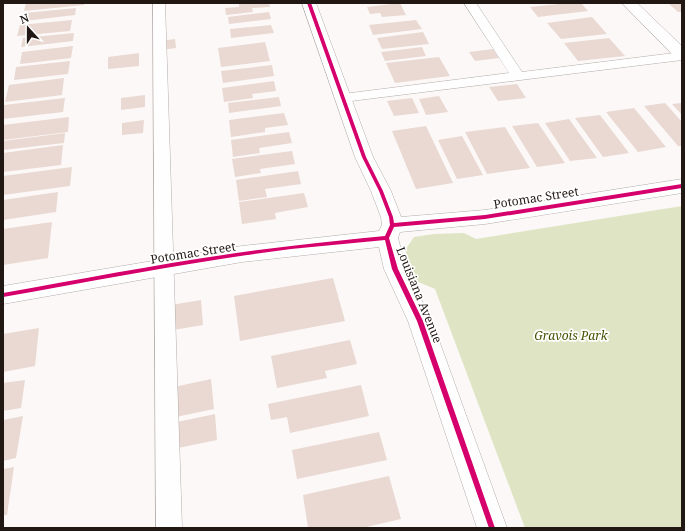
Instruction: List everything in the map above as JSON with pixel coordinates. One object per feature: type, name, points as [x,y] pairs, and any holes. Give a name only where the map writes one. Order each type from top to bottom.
[{"type":"street","name":"Louisiana Avenue","points":[[309,3],[364,157],[381,191],[391,217],[390,232],[395,269],[420,321],[492,528]]},
{"type":"street","points":[[628,3],[682,56]]},
{"type":"street","name":"Potomac Street","points":[[3,296],[164,267],[682,186]]},
{"type":"lane","points":[[159,3],[169,528]]},
{"type":"lane","points":[[470,3],[518,76]]},
{"type":"lane","points":[[343,98],[682,56]]},
{"type":"green space","name":"Gravois Park","points":[[682,206],[682,528],[525,528],[435,289],[416,281],[405,250],[414,237],[434,234],[464,233],[476,239]]},
{"type":"building","points":[[26,3],[84,3],[84,5],[24,11]]},
{"type":"building","points":[[269,3],[270,7],[252,8],[253,12],[226,15],[225,8],[239,7],[239,4]]},
{"type":"building","points":[[400,3],[406,15],[382,17],[380,13],[370,14],[367,7]]},
{"type":"building","points":[[581,3],[588,11],[538,17],[530,7]]},
{"type":"building","points":[[668,3],[682,3],[682,12],[678,12]]},
{"type":"building","points":[[76,8],[75,15],[24,21],[25,13]]},
{"type":"building","points":[[269,12],[271,19],[229,24],[228,17]]},
{"type":"building","points":[[592,17],[607,34],[561,39],[547,23]]},
{"type":"building","points":[[72,20],[70,31],[17,36],[20,25]]},
{"type":"building","points":[[416,20],[422,29],[373,35],[369,25]]},
{"type":"building","points":[[271,25],[274,33],[231,38],[230,29]]},
{"type":"building","points":[[423,32],[429,44],[382,49],[377,38]]},
{"type":"building","points":[[74,33],[73,41],[21,47],[23,38]]},
{"type":"building","points":[[609,38],[625,56],[578,61],[564,43]]},
{"type":"building","points":[[175,39],[176,48],[161,50],[161,41]]},
{"type":"building","points":[[265,42],[270,61],[221,67],[218,48]]},
{"type":"building","points":[[73,46],[71,58],[20,64],[22,52]]},
{"type":"building","points":[[422,47],[426,56],[385,61],[381,52]]},
{"type":"building","points":[[493,49],[499,58],[475,61],[469,52]]},
{"type":"building","points":[[139,53],[139,66],[108,69],[108,57]]},
{"type":"building","points":[[439,57],[450,76],[395,83],[386,63]]},
{"type":"building","points":[[70,61],[68,74],[14,80],[16,67]]},
{"type":"building","points":[[272,65],[274,76],[223,83],[221,71]]},
{"type":"building","points":[[64,78],[62,95],[5,102],[9,85]]},
{"type":"building","points":[[274,81],[276,91],[252,94],[253,98],[224,102],[222,88]]},
{"type":"building","points":[[517,84],[526,98],[498,101],[489,87]]},
{"type":"building","points":[[145,95],[145,107],[121,110],[121,98]]},
{"type":"building","points":[[439,96],[448,112],[426,115],[419,99]]},
{"type":"building","points":[[279,97],[281,106],[229,113],[228,103]]},
{"type":"building","points":[[65,98],[63,112],[3,119],[4,105]]},
{"type":"building","points":[[412,98],[419,113],[394,116],[387,101]]},
{"type":"building","points":[[665,103],[682,122],[682,146],[678,146],[644,106]]},
{"type":"building","points":[[682,103],[682,115],[672,104]]},
{"type":"building","points":[[634,108],[666,147],[638,152],[606,112]]},
{"type":"building","points":[[284,113],[288,125],[265,128],[265,132],[231,137],[229,120]]},
{"type":"building","points":[[600,115],[629,153],[603,157],[575,118]]},
{"type":"building","points":[[69,117],[68,132],[3,140],[3,125]]},
{"type":"building","points":[[569,119],[597,158],[570,161],[545,123]]},
{"type":"building","points":[[144,120],[143,133],[122,135],[122,123]]},
{"type":"building","points":[[538,123],[565,163],[537,167],[512,126]]},
{"type":"building","points":[[426,126],[453,183],[416,189],[392,131]]},
{"type":"building","points":[[505,127],[530,168],[487,174],[465,132]]},
{"type":"building","points":[[289,132],[292,143],[259,148],[260,153],[233,157],[231,140]]},
{"type":"building","points":[[65,133],[64,143],[3,150],[3,141]]},
{"type":"building","points":[[462,136],[483,175],[457,179],[438,140]]},
{"type":"building","points":[[63,145],[61,165],[3,172],[3,153]]},
{"type":"building","points":[[292,151],[295,164],[260,169],[261,173],[235,177],[232,159]]},
{"type":"building","points":[[72,167],[70,186],[3,195],[3,176]]},
{"type":"building","points":[[298,171],[301,184],[265,189],[267,197],[239,201],[236,180]]},
{"type":"building","points":[[58,192],[56,212],[3,220],[3,200]]},
{"type":"building","points":[[304,193],[308,207],[275,213],[276,219],[242,224],[239,202]]},
{"type":"building","points":[[52,222],[48,258],[3,265],[3,229]]},
{"type":"building","points":[[333,278],[345,321],[240,341],[234,296]]},
{"type":"building","points":[[201,300],[203,325],[173,330],[171,305]]},
{"type":"building","points":[[39,328],[35,366],[3,372],[3,334]]},
{"type":"building","points":[[350,340],[357,364],[325,371],[327,378],[277,388],[271,356]]},
{"type":"building","points":[[211,379],[214,409],[176,417],[174,387]]},
{"type":"building","points":[[25,380],[21,408],[3,411],[3,383]]},
{"type":"building","points":[[361,385],[369,416],[290,433],[287,417],[271,420],[268,404]]},
{"type":"building","points":[[215,414],[217,440],[178,448],[177,422]]},
{"type":"building","points":[[23,416],[16,458],[3,461],[3,420]]},
{"type":"building","points":[[379,432],[387,460],[297,479],[292,450]]},
{"type":"building","points":[[14,467],[7,515],[3,515],[3,469]]},
{"type":"building","points":[[389,476],[401,519],[362,528],[308,528],[303,495]]},
{"type":"cycle path","points":[[309,3],[364,157],[381,191],[391,217],[392,225],[387,238],[395,269],[420,321],[492,528]]},
{"type":"cycle path","points":[[392,225],[485,217],[682,186]]},
{"type":"cycle path","points":[[3,295],[242,254],[339,242],[387,238]]}]
